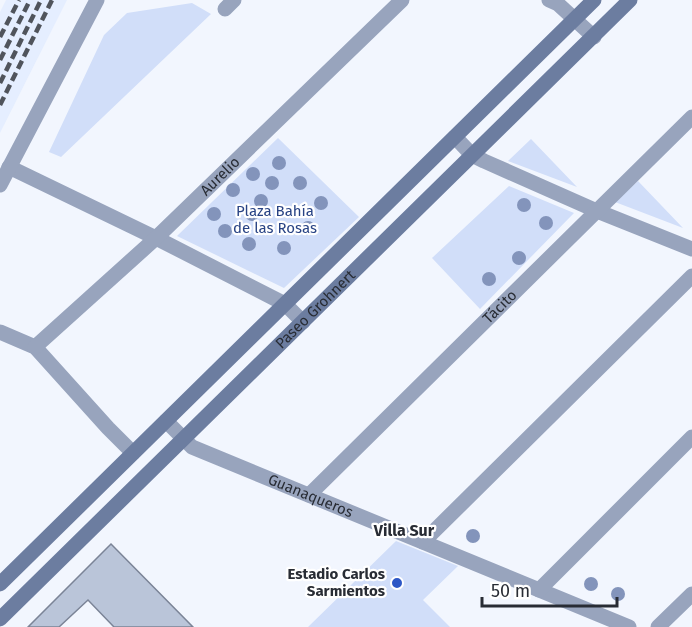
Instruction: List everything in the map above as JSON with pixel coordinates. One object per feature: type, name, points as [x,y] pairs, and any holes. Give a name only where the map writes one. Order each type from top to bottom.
[{"type":"street","points":[[0,185],[97,0]]},
{"type":"street","name":"Aurelio","points":[[35,347],[156,238],[402,0]]},
{"type":"street","points":[[549,0],[558,4],[594,37]]},
{"type":"street","name":"Paseo Grohnert","points":[[0,584],[594,0]]},
{"type":"street","name":"Paseo Grohnert","points":[[0,619],[630,0]]},
{"type":"street","name":"Tácito","points":[[309,495],[692,117]]},
{"type":"street","points":[[455,137],[472,155],[597,211],[692,249]]},
{"type":"street","points":[[9,167],[285,304],[303,322]]},
{"type":"street","points":[[423,542],[692,276]]},
{"type":"street","points":[[0,332],[35,347],[132,453]]},
{"type":"street","name":"Guanaqueros","points":[[166,421],[192,447],[629,627]]},
{"type":"street","points":[[539,590],[692,437]]},
{"type":"street","points":[[47,537],[65,555]]},
{"type":"street","points":[[658,627],[692,594]]},
{"type":"shaded area","points":[[6,0],[67,0],[0,133],[0,12]]},
{"type":"green space","points":[[192,3],[211,14],[61,157],[49,152],[104,35],[127,13]]},
{"type":"green space","name":"Plaza Bahía de las Rosas","points":[[278,138],[359,217],[284,288],[177,236]]},
{"type":"green space","points":[[531,139],[577,187],[508,161]]},
{"type":"green space","points":[[638,181],[683,228],[615,202]]},
{"type":"green space","points":[[509,186],[574,213],[480,309],[432,258]]},
{"type":"green space","name":"Estadio Carlos Sarmientos","points":[[396,541],[458,566],[423,600],[450,627],[308,627]]},
{"type":"building","points":[[111,544],[193,627],[114,627],[88,600],[59,627],[28,627]]},
{"type":"railway","points":[[0,37],[19,0]]},
{"type":"railway","points":[[0,60],[30,0]]},
{"type":"railway","points":[[0,83],[41,0]]},
{"type":"railway","points":[[0,105],[52,0]]},
{"type":"place","name":"Estadio Carlos Sarmientos","points":[[397,583]]},
{"type":"district","name":"Villa Sur","points":[[404,530]]}]
